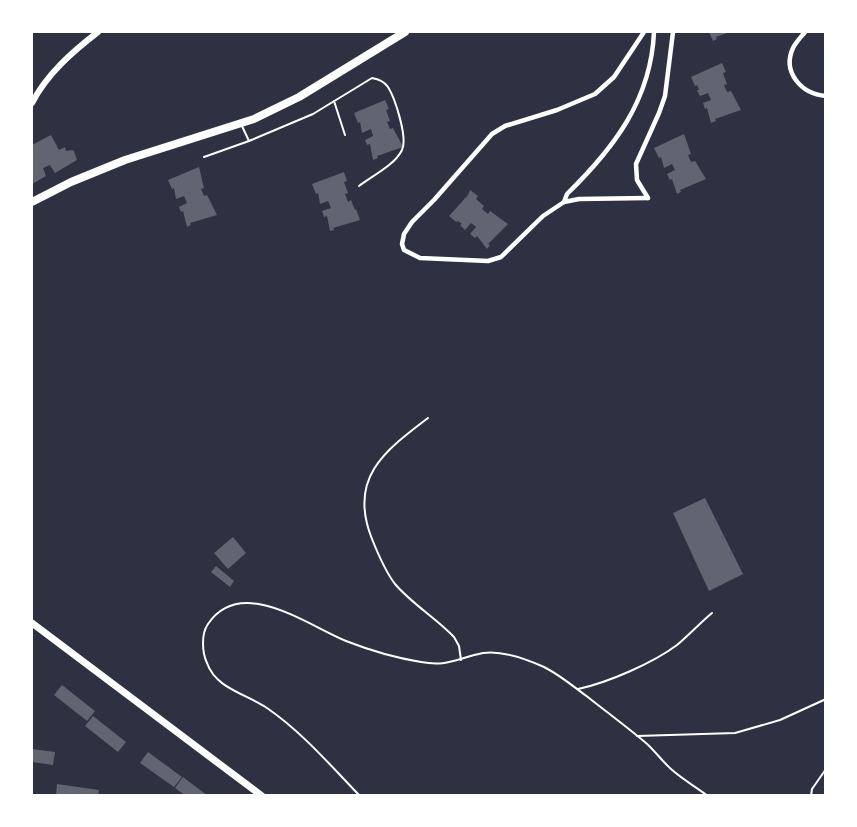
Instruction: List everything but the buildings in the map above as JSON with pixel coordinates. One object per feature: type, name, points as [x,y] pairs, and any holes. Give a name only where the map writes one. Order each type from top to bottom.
[{"type":"main road","points":[[32,202],[71,182],[125,160],[241,124],[298,97],[405,32]]},
{"type":"main road","points":[[32,623],[262,795]]},
{"type":"street","points":[[32,104],[48,78],[64,60],[98,32]]},
{"type":"street","points":[[644,32],[614,77],[595,94],[566,107],[505,126],[492,134],[412,222],[404,234],[402,244],[404,250],[420,258],[488,261],[501,257],[543,216],[564,202],[579,199],[648,198],[637,180],[636,164],[665,96],[673,32]]},
{"type":"street","points":[[564,202],[567,194],[605,155],[629,118],[648,70],[654,32]]},
{"type":"street","points":[[805,32],[793,48],[790,62],[791,73],[805,89],[816,95],[825,96]]},
{"type":"lane","points":[[204,157],[313,114],[372,78],[382,81],[388,87],[404,133],[404,144],[398,156],[359,186]]},
{"type":"lane","points":[[334,101],[345,135]]},
{"type":"lane","points":[[241,124],[249,141]]},
{"type":"lane","points":[[428,418],[403,437],[374,469],[367,480],[364,491],[364,512],[379,557],[395,584],[454,637],[459,646],[461,660]]},
{"type":"lane","points":[[360,795],[283,720],[268,708],[216,678],[207,664],[203,649],[205,629],[214,615],[226,606],[242,602],[260,604],[285,612],[349,642],[421,662],[446,664],[483,653],[501,653],[544,668],[578,689],[637,736],[672,770],[708,795]]},
{"type":"lane","points":[[578,689],[599,685],[655,658],[676,645],[712,613]]},
{"type":"lane","points":[[637,736],[735,733],[780,720],[825,699]]},
{"type":"lane","points":[[810,795],[825,769]]}]
